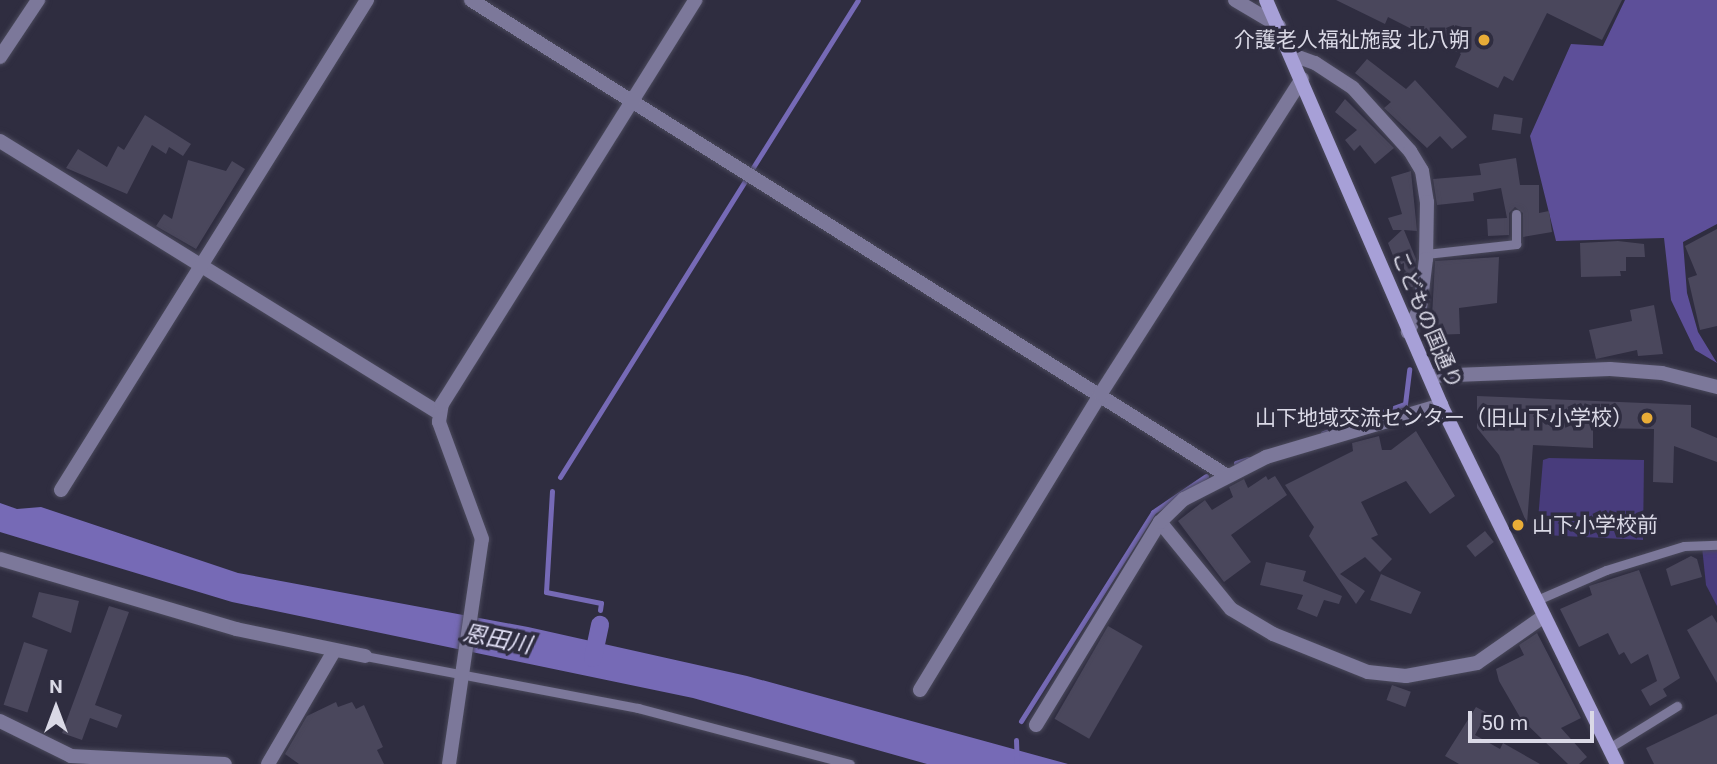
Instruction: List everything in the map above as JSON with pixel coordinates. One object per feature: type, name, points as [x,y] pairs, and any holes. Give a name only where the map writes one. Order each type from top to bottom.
[{"type":"main road","name":"こどもの国通り","points":[[1266,0],[1441,405],[1617,764]]},
{"type":"street","points":[[0,57],[38,0]]},
{"type":"street","points":[[61,490],[367,0]]},
{"type":"street","points":[[471,0],[1101,393],[1226,475]]},
{"type":"street","points":[[439,413],[695,0]]},
{"type":"street","points":[[1235,0],[1279,26]]},
{"type":"street","points":[[1290,54],[1315,63],[1353,88],[1410,151],[1422,171],[1427,202],[1426,254],[1420,308],[1408,332]]},
{"type":"street","points":[[920,690],[1101,393],[1302,79]]},
{"type":"street","points":[[0,141],[202,263],[439,413],[482,539],[476,596],[449,764]]},
{"type":"street","points":[[1429,376],[1610,369],[1662,373],[1717,387]]},
{"type":"street","points":[[1036,725],[1160,522],[1184,499],[1226,475],[1266,457],[1441,405]]},
{"type":"street","points":[[1160,522],[1231,609],[1273,634],[1368,673],[1406,676],[1477,663],[1544,616]]},
{"type":"street","points":[[0,559],[236,629],[365,656]]},
{"type":"street","points":[[268,764],[334,651]]},
{"type":"street","points":[[0,721],[71,756],[225,764]]},
{"type":"lane","points":[[1426,254],[1517,244],[1516,214]]},
{"type":"lane","points":[[1537,600],[1606,570],[1684,546],[1717,545]]},
{"type":"lane","points":[[365,656],[638,708],[850,764]]},
{"type":"lane","points":[[1609,748],[1677,706]]},
{"type":"shaded area","points":[[1625,0],[1717,0],[1717,224],[1683,242],[1687,293],[1698,332],[1717,363],[1695,350],[1671,300],[1664,238],[1556,241],[1530,136],[1571,44],[1603,46]]},
{"type":"shaded area","points":[[1543,460],[1644,460],[1643,540],[1544,535],[1538,520]]},
{"type":"shaded area","points":[[1702,547],[1717,547],[1717,606],[1706,585]]},
{"type":"water","name":"恩田川","points":[[0,503],[17,509],[41,507],[238,573],[528,627],[747,676],[1068,764],[927,764],[693,698],[232,602],[0,532]]},
{"type":"building","name":"介護老人福祉施設 北八朔","points":[[1336,0],[1622,0],[1602,40],[1547,13],[1513,81],[1504,76],[1498,88],[1455,67],[1461,54],[1388,17],[1385,24]]},
{"type":"building","points":[[1367,59],[1406,89],[1415,80],[1467,137],[1452,149],[1440,136],[1427,148],[1384,108],[1391,102],[1355,73]]},
{"type":"building","points":[[1345,99],[1394,148],[1375,164],[1360,145],[1354,151],[1345,140],[1357,130],[1335,112]]},
{"type":"building","points":[[1494,114],[1523,118],[1520,134],[1492,130]]},
{"type":"building","points":[[145,115],[191,144],[183,156],[169,147],[166,154],[152,145],[127,194],[66,168],[78,149],[107,167],[118,146],[124,150]]},
{"type":"building","points":[[1516,158],[1520,185],[1539,185],[1539,213],[1549,211],[1552,232],[1523,237],[1523,213],[1515,207],[1509,213],[1509,235],[1488,236],[1487,219],[1507,218],[1501,188],[1473,193],[1474,201],[1437,205],[1433,179],[1481,175],[1479,164]]},
{"type":"building","points":[[188,160],[226,171],[232,161],[245,169],[196,249],[156,226],[164,214],[172,219]]},
{"type":"building","points":[[1411,171],[1417,231],[1404,230],[1416,259],[1413,287],[1404,287],[1404,263],[1397,266],[1388,243],[1402,230],[1393,230],[1388,218],[1402,214],[1391,177]]},
{"type":"building","points":[[1717,229],[1717,326],[1700,330],[1688,278],[1697,275],[1685,246]]},
{"type":"building","points":[[1618,241],[1644,244],[1645,257],[1626,257],[1626,271],[1620,271],[1621,276],[1581,277],[1580,243]]},
{"type":"building","points":[[1499,257],[1497,303],[1459,308],[1460,334],[1431,335],[1435,261]]},
{"type":"building","points":[[1654,305],[1663,354],[1638,356],[1637,350],[1596,359],[1589,330],[1632,321],[1630,310]]},
{"type":"building","points":[[1477,396],[1691,405],[1691,427],[1717,438],[1717,462],[1674,446],[1673,483],[1653,482],[1654,429],[1593,428],[1593,448],[1533,445],[1527,524],[1499,455],[1477,428]]},
{"type":"building","points":[[1416,431],[1455,496],[1430,514],[1406,481],[1361,502],[1378,535],[1371,538],[1392,559],[1380,572],[1365,557],[1340,574],[1365,591],[1356,604],[1309,536],[1314,527],[1285,485],[1353,451],[1352,443],[1379,436],[1382,450],[1391,450]]},
{"type":"building","points":[[1266,476],[1268,480],[1275,476],[1287,495],[1231,535],[1251,562],[1224,582],[1178,521],[1205,500],[1212,510],[1233,497],[1229,487],[1244,479],[1248,488]]},
{"type":"building","points":[[1485,531],[1494,542],[1475,557],[1466,546]]},
{"type":"building","points":[[1691,556],[1697,559],[1702,577],[1671,586],[1666,569]]},
{"type":"building","points":[[1266,562],[1306,571],[1303,581],[1342,596],[1339,604],[1324,600],[1317,617],[1297,609],[1303,595],[1260,585]]},
{"type":"building","points":[[1639,570],[1680,678],[1663,689],[1667,696],[1650,706],[1641,690],[1657,681],[1648,654],[1631,664],[1624,652],[1619,655],[1608,633],[1579,647],[1560,609],[1592,595],[1589,586]]},
{"type":"building","points":[[1381,574],[1421,592],[1411,614],[1370,600]]},
{"type":"building","points":[[39,592],[79,601],[71,633],[32,617]]},
{"type":"building","points":[[109,606],[129,612],[95,705],[122,715],[117,728],[90,718],[82,740],[62,733]]},
{"type":"building","points":[[1712,615],[1717,623],[1717,683],[1687,630]]},
{"type":"building","points":[[1108,626],[1143,646],[1089,739],[1054,719]]},
{"type":"building","points":[[1537,633],[1581,718],[1561,728],[1587,757],[1579,764],[1568,764],[1521,719],[1499,681],[1496,669],[1524,655],[1519,645]]},
{"type":"building","points":[[24,642],[48,650],[27,712],[4,705]]},
{"type":"building","points":[[1392,685],[1411,692],[1405,707],[1387,700]]},
{"type":"building","points":[[336,702],[338,707],[352,702],[356,709],[364,705],[383,747],[377,750],[384,764],[299,764],[285,754],[307,716]]},
{"type":"building","points":[[1476,707],[1487,713],[1475,735],[1500,749],[1503,743],[1540,764],[1459,764],[1445,756]]},
{"type":"building","points":[[1717,714],[1717,764],[1654,764],[1646,748]]},
{"type":"waterway","points":[[752,169],[858,0]]},
{"type":"waterway","points":[[560,477],[747,178]]},
{"type":"waterway","points":[[1323,433],[1405,404],[1409,369]]},
{"type":"waterway","points":[[1236,463],[1248,459]]},
{"type":"waterway","points":[[1021,721],[1153,512],[1206,476]]},
{"type":"waterway","points":[[552,491],[546,592],[601,603],[600,610]]},
{"type":"waterway","points":[[593,658],[600,625]]},
{"type":"waterway","points":[[1016,740],[1017,764]]},
{"type":"place","name":"介護老人福祉施設 北八朔","points":[[1484,40]]},
{"type":"place","name":"山下地域交流センター（旧山下小学校）","points":[[1647,418]]},
{"type":"place","name":"山下小学校前","points":[[1518,525]]}]
